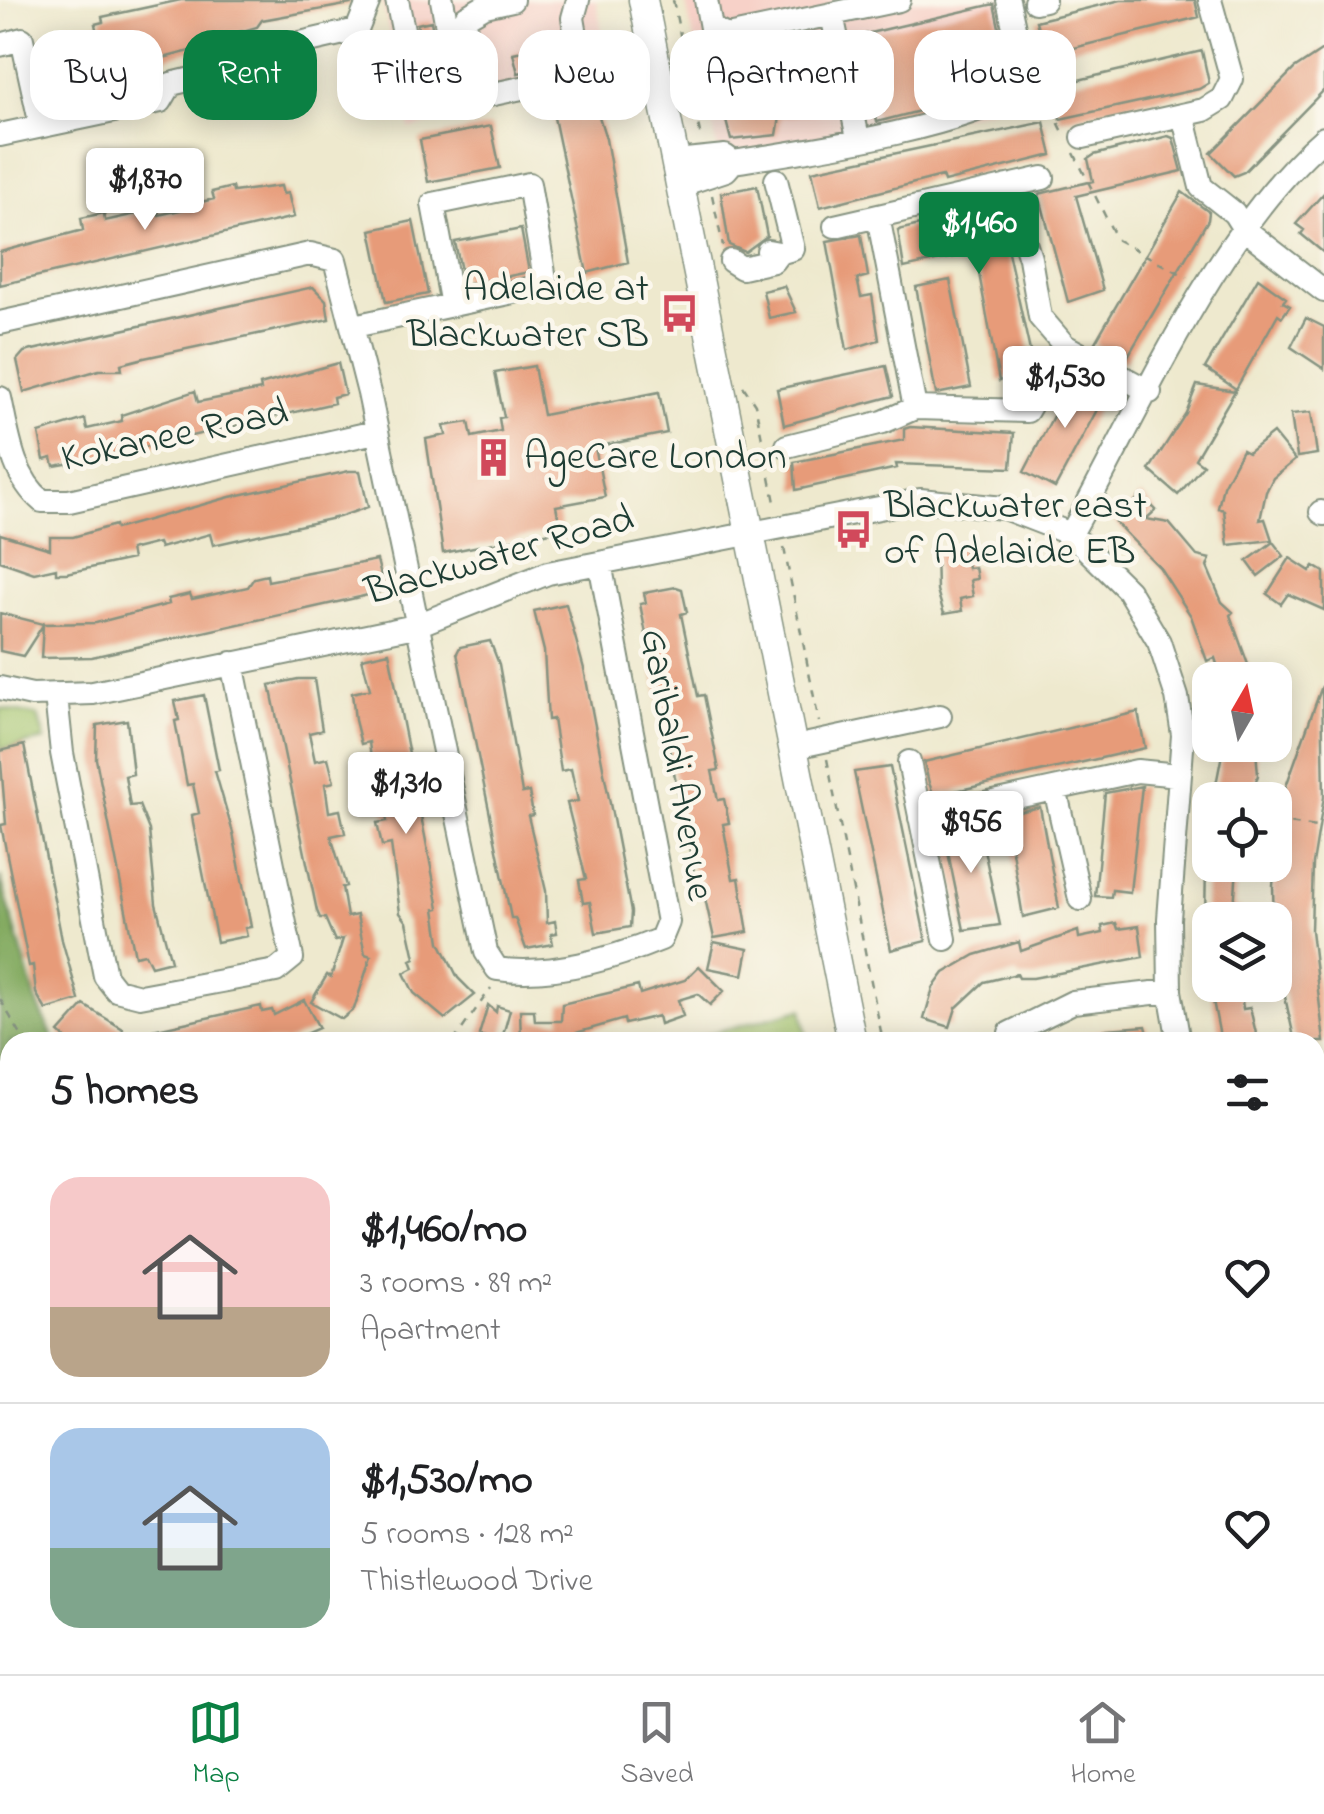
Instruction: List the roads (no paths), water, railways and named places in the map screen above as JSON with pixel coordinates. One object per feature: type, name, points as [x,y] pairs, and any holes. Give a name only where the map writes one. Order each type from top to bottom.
[{"type":"main road","points":[[644,0],[850,1032]]},
{"type":"street","points":[[0,135],[161,101],[171,84],[210,75],[243,56],[358,30],[370,0]]},
{"type":"street","points":[[398,0],[418,103],[460,97],[442,0]]},
{"type":"street","points":[[512,0],[485,6],[466,17],[478,89],[484,96],[583,75],[574,18],[581,1]]},
{"type":"street","points":[[706,0],[711,28],[727,36],[899,0]]},
{"type":"street","points":[[679,173],[726,170],[733,162],[858,138],[1003,102],[1027,86],[1008,0]]},
{"type":"street","points":[[1083,137],[1183,114],[1222,99],[1232,79],[1210,0]]},
{"type":"street","points":[[832,15],[858,138]]},
{"type":"street","points":[[0,44],[22,40],[41,126]]},
{"type":"street","points":[[1183,114],[1201,187],[1234,212],[1244,229],[1324,290]]},
{"type":"street","points":[[1071,534],[1244,229],[1324,138]]},
{"type":"street","points":[[834,226],[1043,178]]},
{"type":"street","points":[[698,267],[792,249],[776,180]]},
{"type":"street","points":[[354,326],[546,286],[529,184],[433,204],[452,305]]},
{"type":"street","points":[[1007,186],[1030,258],[1040,317],[1065,346],[1150,392]]},
{"type":"street","points":[[878,216],[915,408]]},
{"type":"street","name":"Garibaldi Avenue","points":[[0,323],[310,254],[336,260],[354,326],[486,952],[497,969],[527,974],[634,950],[661,939],[668,922],[600,563]]},
{"type":"street","points":[[787,446],[883,422],[915,408],[1028,411],[1065,346]]},
{"type":"street","name":"Kokanee Road","points":[[0,398],[10,449],[26,488],[42,501],[69,501],[375,432]]},
{"type":"street","name":"Blackwater Road","points":[[0,688],[56,696],[93,694],[415,626],[548,574],[920,500],[1004,508],[1071,534],[1128,590],[1159,642],[1177,697],[1183,735],[1169,919],[1170,991],[1177,1032]]},
{"type":"street","points":[[56,696],[62,752],[106,976],[116,990],[140,996],[276,971],[292,958],[232,663]]},
{"type":"street","points":[[795,748],[940,716]]},
{"type":"street","points":[[909,762],[944,939]]},
{"type":"street","points":[[920,818],[1137,771],[1179,774]]},
{"type":"street","points":[[1054,789],[1080,899]]},
{"type":"street","points":[[1014,1032],[1073,1002],[1170,991]]},
{"type":"place","name":"Adelaide at Blackwater SB","points":[[679,313]]},
{"type":"place","name":"AgeCare London","points":[[494,458]]},
{"type":"place","name":"Blackwater east of Adelaide EB","points":[[854,530]]}]
